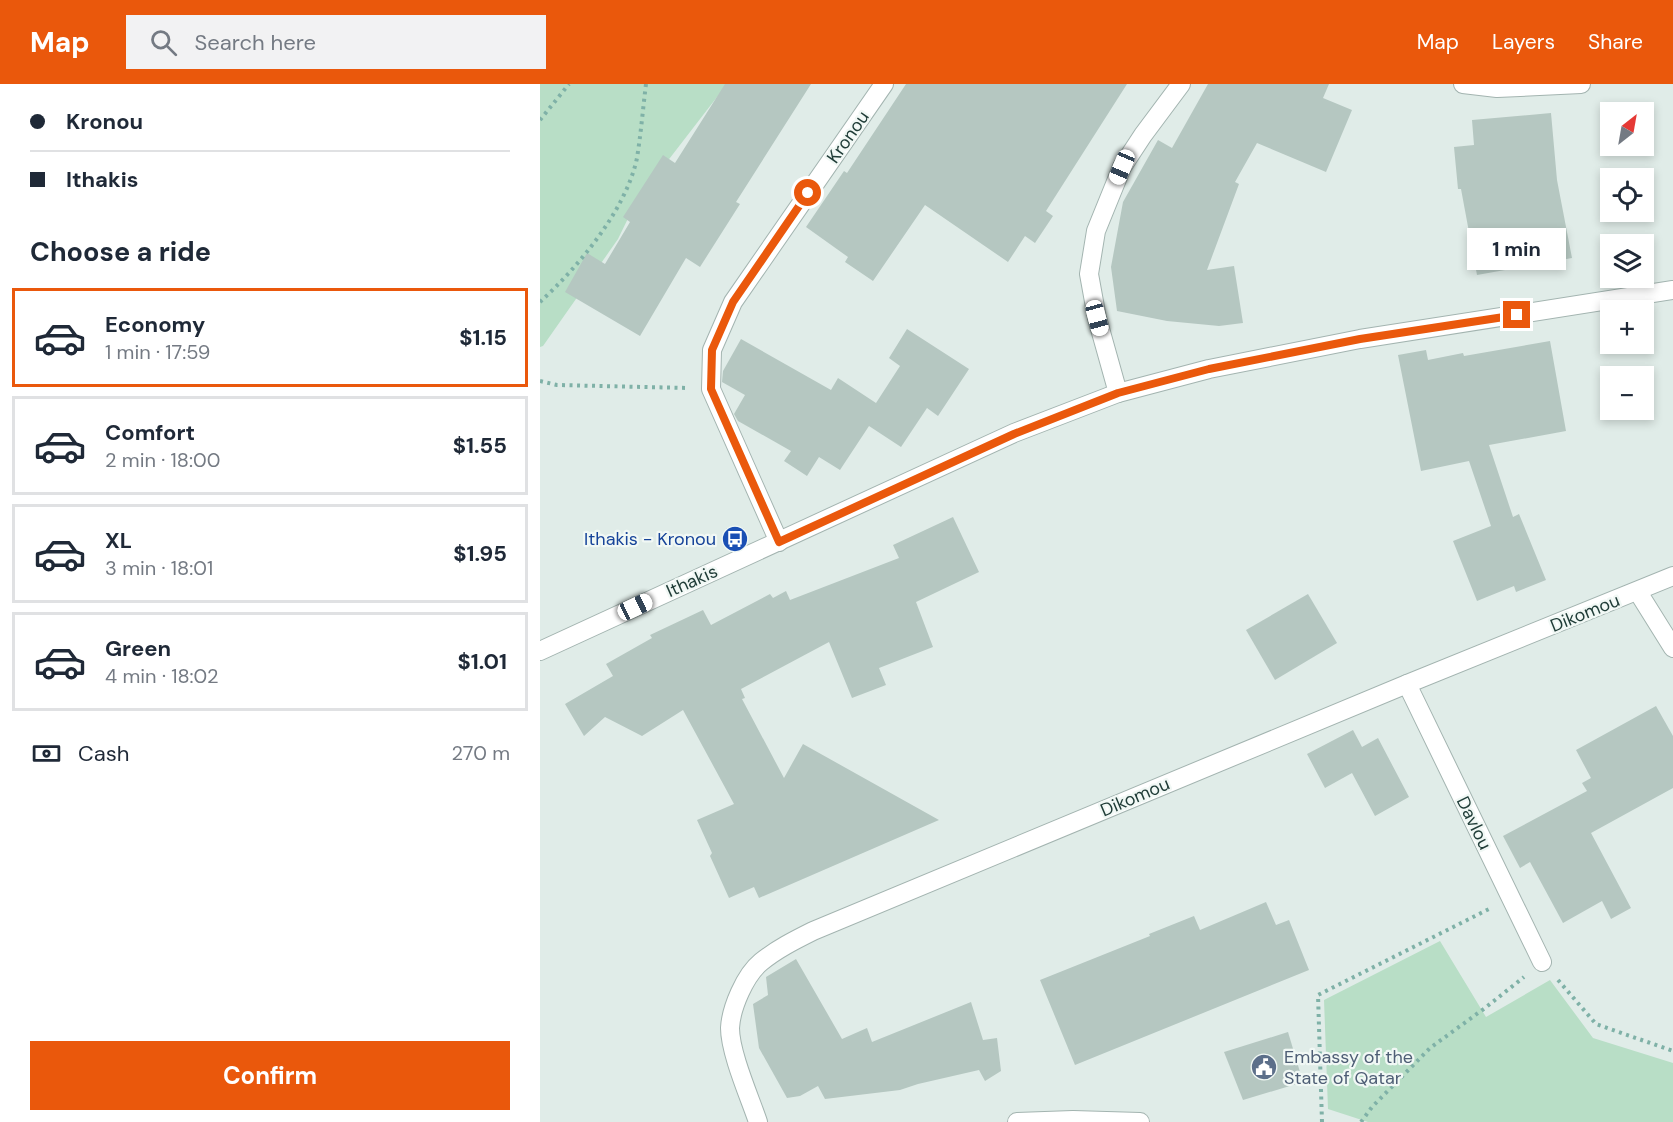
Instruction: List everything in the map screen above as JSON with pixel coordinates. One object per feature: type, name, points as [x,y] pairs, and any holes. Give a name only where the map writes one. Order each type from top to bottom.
[{"type":"street","name":"Kronou","points":[[779,542],[711,389],[712,350],[733,302],[884,84]]},
{"type":"street","points":[[1118,393],[1097,318],[1089,274],[1096,231],[1122,167],[1180,84]]},
{"type":"street","points":[[1463,84],[1497,88],[1581,84]]},
{"type":"street","name":"Ithakis","points":[[540,651],[1014,434],[1118,393],[1209,369],[1360,339],[1673,290]]},
{"type":"street","name":"Dikomou","points":[[758,1122],[734,1049],[730,1028],[735,1004],[744,985],[759,964],[781,948],[813,930],[1673,576]]},
{"type":"street","points":[[1638,592],[1673,648]]},
{"type":"street","name":"Davlou","points":[[1407,684],[1542,962]]},
{"type":"street","points":[[1017,1122],[1073,1120],[1140,1122]]},
{"type":"path","points":[[540,120],[569,84]]},
{"type":"path","points":[[540,302],[570,273],[590,248],[627,188],[637,159],[646,84]]},
{"type":"path","points":[[540,381],[557,385],[711,389]]},
{"type":"path","points":[[1322,1122],[1318,995],[1511,898]]},
{"type":"path","points":[[1361,1122],[1372,1107],[1430,1048],[1542,962],[1596,1024],[1673,1051]]},
{"type":"green space","points":[[540,84],[727,84],[636,202],[618,239],[543,346],[540,347]]},
{"type":"green space","points":[[1440,941],[1486,1017],[1550,980],[1593,1038],[1673,1063],[1673,1122],[1368,1122],[1328,1109],[1324,1000]]},
{"type":"building","points":[[725,84],[811,84],[736,202],[740,204],[700,267],[686,258],[640,336],[565,292],[587,253],[605,264],[630,222],[623,217],[663,155],[675,163]]},
{"type":"building","points":[[906,84],[1127,84],[1046,211],[1053,216],[1035,243],[1025,236],[1008,262],[925,205],[873,281],[845,262],[848,257],[806,227],[844,171],[847,173]]},
{"type":"building","points":[[1208,84],[1329,84],[1323,98],[1352,110],[1326,172],[1257,143],[1235,182],[1239,184],[1207,270],[1234,266],[1243,323],[1219,326],[1167,321],[1117,311],[1111,267],[1123,202],[1158,140],[1172,148]]},
{"type":"building","points":[[1551,113],[1557,180],[1572,258],[1477,275],[1461,189],[1458,189],[1454,147],[1474,145],[1472,120]]},
{"type":"building","points":[[907,329],[969,369],[938,416],[927,408],[901,447],[869,426],[840,470],[819,457],[807,476],[784,461],[791,451],[738,421],[734,414],[745,395],[722,382],[723,371],[741,339],[831,390],[838,378],[876,403],[900,366],[889,358]]},
{"type":"building","points":[[1550,341],[1566,431],[1489,445],[1513,517],[1519,514],[1546,580],[1516,592],[1514,586],[1477,601],[1453,541],[1491,526],[1469,461],[1421,471],[1398,355],[1426,350],[1428,360]]},
{"type":"building","points":[[953,517],[979,572],[916,602],[933,647],[879,668],[886,685],[852,698],[829,642],[741,689],[745,698],[742,699],[784,778],[803,744],[939,820],[759,898],[754,887],[729,898],[697,820],[734,804],[683,710],[642,736],[605,717],[584,736],[565,704],[613,676],[606,664],[652,638],[650,635],[703,610],[711,625],[770,594],[773,598],[786,591],[790,600],[899,558],[893,545]]},
{"type":"building","points":[[1308,594],[1337,643],[1275,680],[1246,630]]},
{"type":"building","points":[[1656,706],[1673,736],[1673,788],[1591,833],[1631,908],[1611,919],[1602,901],[1563,923],[1530,862],[1520,868],[1503,836],[1587,791],[1582,783],[1591,778],[1576,750]]},
{"type":"building","points":[[1353,730],[1362,747],[1378,738],[1409,797],[1375,816],[1352,773],[1325,788],[1307,754]]},
{"type":"building","points":[[1266,902],[1276,925],[1289,920],[1309,970],[1075,1065],[1040,980],[1194,916],[1200,930]]},
{"type":"building","points":[[796,959],[842,1039],[867,1028],[872,1042],[971,1002],[983,1040],[997,1038],[1001,1071],[985,1081],[979,1070],[900,1090],[825,1099],[818,1086],[800,1096],[787,1098],[759,1048],[753,1004],[768,995],[766,977]]},
{"type":"building","name":"Embassy of the State of Qatar","points":[[1288,1032],[1303,1082],[1243,1100],[1224,1052]]},
{"type":"place","name":"Ithakis - Kronou","points":[[735,539]]},
{"type":"place","name":"Embassy of the State of Qatar","points":[[1264,1067]]},
{"type":"route","points":[[808,193],[733,302],[712,350],[711,389],[779,542],[1014,434],[1118,393],[1209,369],[1360,339],[1517,315]]}]
